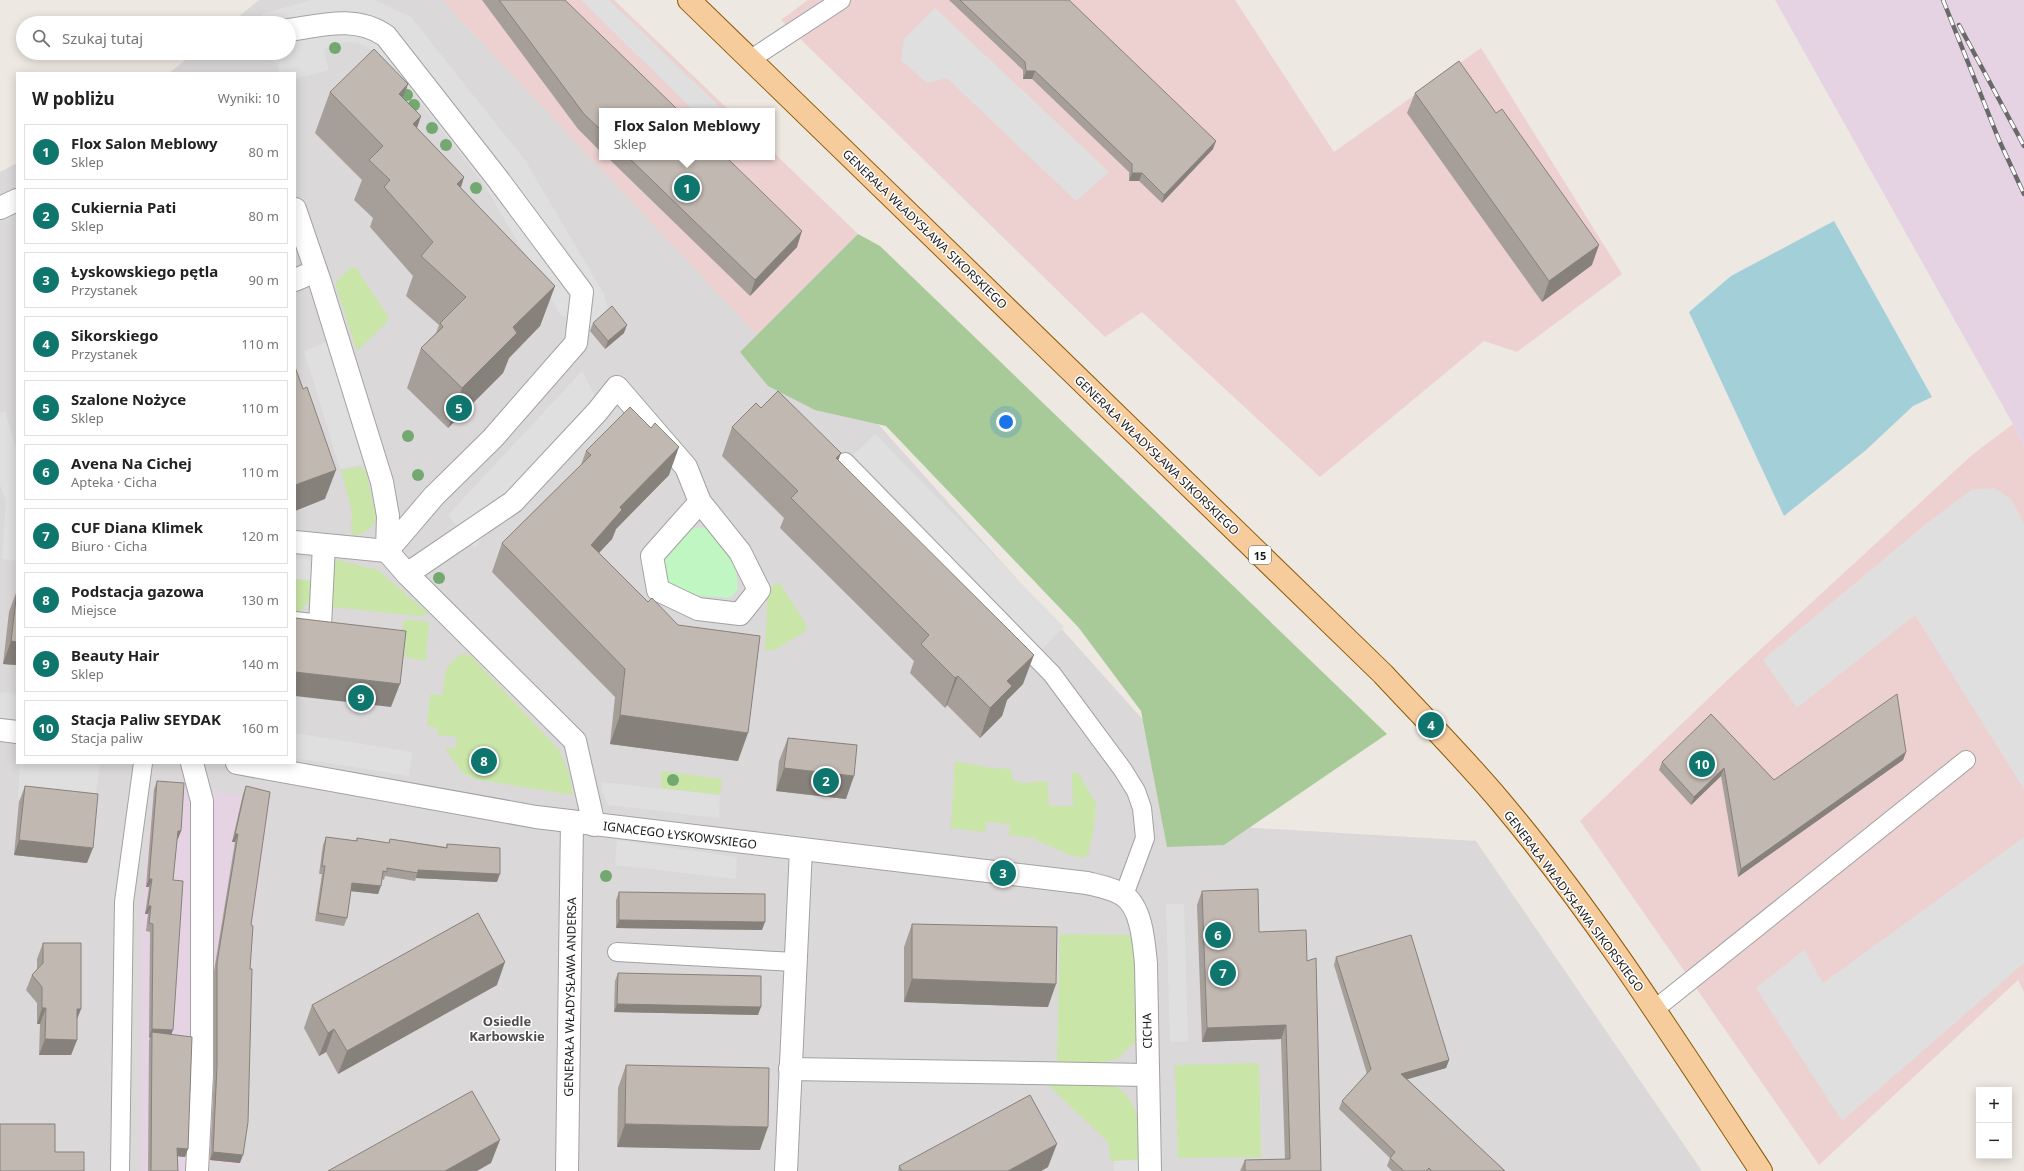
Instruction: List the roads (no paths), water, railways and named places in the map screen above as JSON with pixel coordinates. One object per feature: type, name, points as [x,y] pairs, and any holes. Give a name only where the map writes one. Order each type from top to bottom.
[{"type":"main road","name":"GENERAŁA WŁADYSŁAWA SIKORSKIEGO","points":[[689,0],[1383,674],[1500,801],[1556,872],[1655,1009],[1761,1171]]},
{"type":"street","points":[[296,29],[346,22],[376,29],[386,36],[497,178],[582,292],[576,343],[493,438],[434,496],[387,551]]},
{"type":"street","points":[[0,208],[16,200]]},
{"type":"street","points":[[296,212],[382,482],[388,516],[387,551],[407,574],[575,741],[594,825]]},
{"type":"street","points":[[296,280],[316,271]]},
{"type":"street","points":[[407,574],[513,502],[597,412],[617,387],[686,467],[700,502],[740,552],[759,590],[740,614],[698,609],[658,590],[652,556],[700,502]]},
{"type":"street","points":[[296,542],[387,551]]},
{"type":"street","points":[[296,623],[320,626],[324,545]]},
{"type":"street","points":[[0,730],[16,732]]},
{"type":"street","points":[[192,764],[202,801],[202,1074],[197,1171]]},
{"type":"street","name":"IGNACEGO ŁYSKOWSKIEGO","points":[[243,764],[572,822],[1087,883],[1106,887],[1124,895]]},
{"type":"street","name":"GENERAŁA WŁADYSŁAWA ANDERSA","points":[[567,1171],[572,822]]},
{"type":"street","points":[[786,1171],[800,849]]},
{"type":"street","name":"CICHA","points":[[1124,895],[1136,911],[1143,933],[1146,964],[1150,1171]]},
{"type":"street","points":[[790,1069],[1148,1075]]},
{"type":"lane","points":[[751,59],[841,0]]},
{"type":"lane","points":[[844,462],[1052,674],[1123,770],[1136,791],[1142,808],[1145,838],[1124,895]]},
{"type":"lane","points":[[1655,1009],[1966,760]]},
{"type":"lane","points":[[120,1171],[124,902],[143,764]]},
{"type":"lane","points":[[617,952],[795,962]]},
{"type":"water","points":[[1834,221],[1932,397],[1913,406],[1866,450],[1784,516],[1689,312],[1731,276]]},
{"type":"railway","points":[[1943,0],[1999,140],[2024,194]]},
{"type":"railway","points":[[1959,25],[2024,146]]},
{"type":"place","name":"Flox Salon Meblowy","points":[[687,188]]},
{"type":"place","name":"Szalone Nożyce","points":[[459,408]]},
{"type":"place","name":"Beauty Hair","points":[[361,698]]},
{"type":"place","name":"Sikorskiego","points":[[1431,725]]},
{"type":"place","name":"Podstacja gazowa","points":[[484,761]]},
{"type":"place","name":"Stacja Paliw SEYDAK","points":[[1702,764]]},
{"type":"place","name":"Cukiernia Pati","points":[[826,781]]},
{"type":"place","name":"Łyskowskiego pętla","points":[[1003,873]]},
{"type":"place","name":"Avena Na Cichej","points":[[1218,935]]},
{"type":"place","name":"CUF Diana Klimek","points":[[1223,973]]},
{"type":"district","name":"Osiedle Karbowskie","points":[[507,1028]]}]
